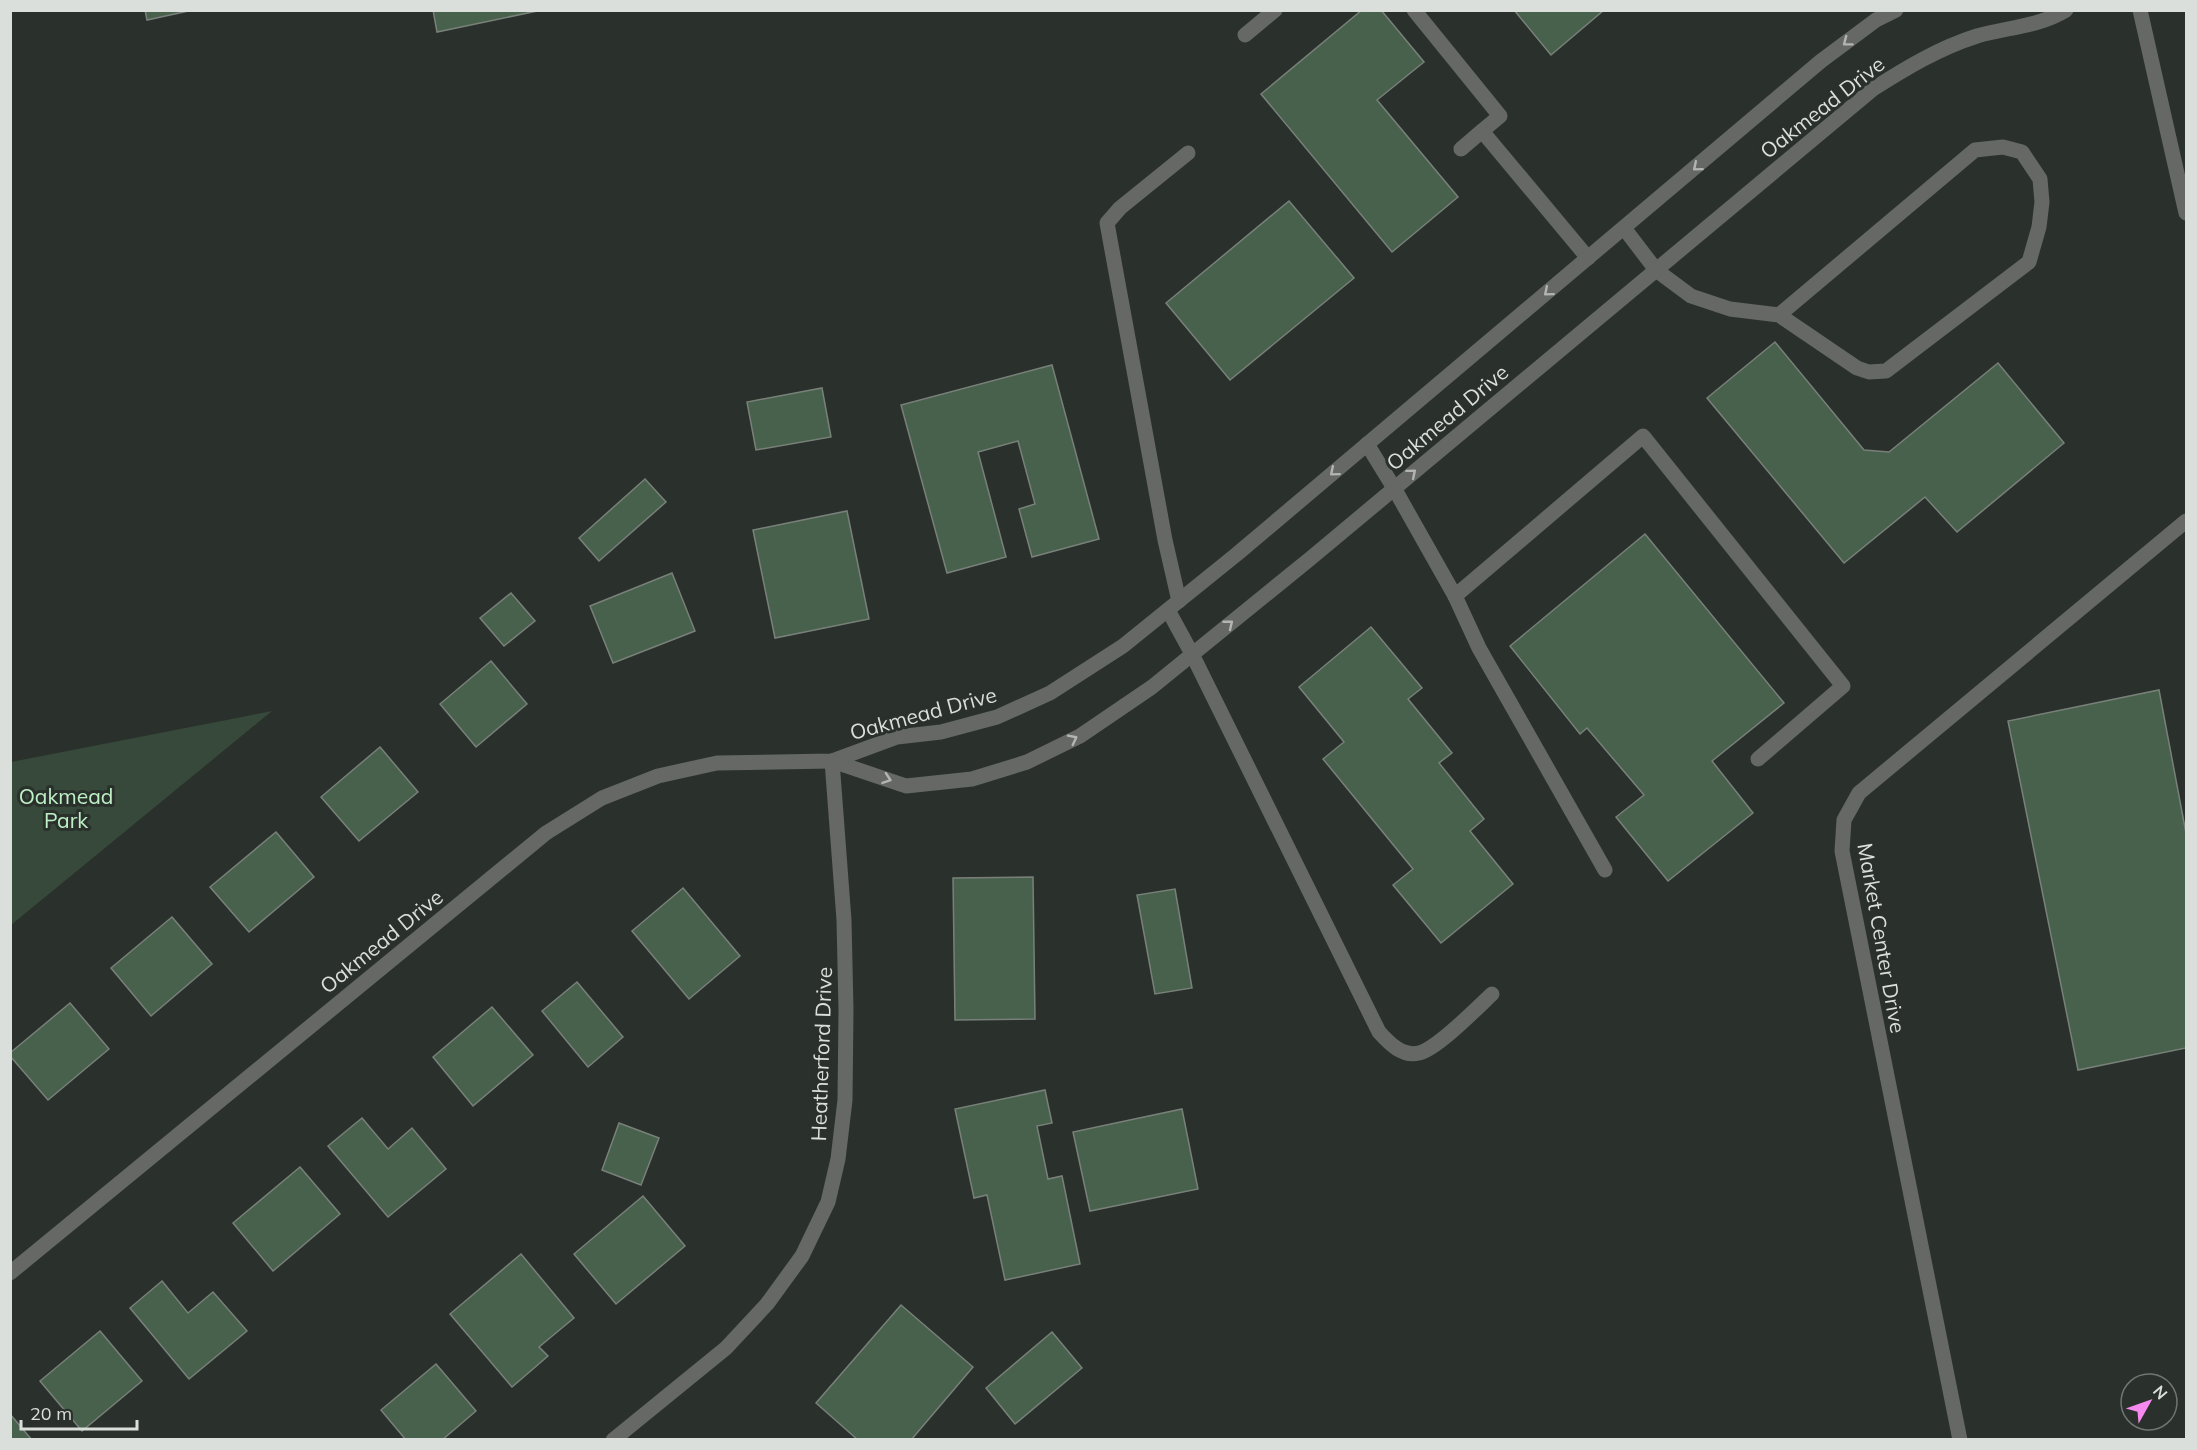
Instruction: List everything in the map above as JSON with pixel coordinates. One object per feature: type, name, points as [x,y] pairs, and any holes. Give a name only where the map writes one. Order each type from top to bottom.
[{"type":"street","points":[[1245,35],[1275,10]]},
{"type":"street","points":[[1414,10],[1500,116],[1461,149]]},
{"type":"street","name":"Oakmead Drive","points":[[10,1274],[546,832],[602,798],[658,776],[717,763],[832,760],[897,737],[941,732],[997,717],[1050,693],[1123,646],[1624,228],[1821,62],[1873,15],[1896,10]]},
{"type":"street","name":"Oakmead Drive","points":[[832,760],[906,786],[972,779],[1027,762],[1080,736],[1152,687],[1873,89],[1919,60],[1977,36],[2048,21],[2066,10]]},
{"type":"street","points":[[2140,10],[2187,213]]},
{"type":"street","points":[[1482,130],[1588,258]]},
{"type":"street","points":[[1624,228],[1656,270],[1691,296],[1730,309],[1779,315],[1857,368],[1869,372],[1886,371],[2029,262],[2039,227],[2042,202],[2040,179],[2022,152],[2003,147],[1975,150],[1779,315]]},
{"type":"street","points":[[1188,153],[1120,208],[1107,223],[1163,529],[1173,605],[1192,654],[1379,1032],[1392,1046],[1406,1053],[1419,1053],[1434,1045],[1492,994]]},
{"type":"street","points":[[1455,596],[1643,436],[1843,686],[1758,759]]},
{"type":"street","points":[[1367,444],[1455,596],[1479,648],[1605,870]]},
{"type":"street","name":"Market Center Drive","points":[[1960,1440],[1842,851],[1844,820],[1859,793],[2187,521]]},
{"type":"street","name":"Heatherford Drive","points":[[613,1440],[726,1348],[767,1304],[802,1256],[828,1202],[838,1159],[845,1100],[846,1010],[844,920],[832,760]]},
{"type":"green space","name":"Oakmead Park","points":[[272,711],[11,925],[11,762]]},
{"type":"building","points":[[145,10],[193,10],[147,20]]},
{"type":"building","points":[[433,10],[542,10],[437,32]]},
{"type":"building","points":[[1362,10],[1381,10],[1424,62],[1377,100],[1458,197],[1392,252],[1261,94]]},
{"type":"building","points":[[1514,10],[1604,10],[1551,55]]},
{"type":"building","points":[[1289,201],[1354,278],[1230,380],[1166,303]]},
{"type":"building","points":[[1775,342],[1864,450],[1889,452],[1998,363],[2064,443],[1957,532],[1925,497],[1844,563],[1707,398]]},
{"type":"building","points":[[1052,365],[1099,539],[1032,557],[1019,509],[1035,504],[1018,441],[978,452],[1006,557],[947,573],[901,405]]},
{"type":"building","points":[[822,388],[831,437],[756,450],[747,402]]},
{"type":"building","points":[[645,479],[666,502],[599,561],[579,538]]},
{"type":"building","points":[[847,511],[869,619],[775,638],[753,530]]},
{"type":"building","points":[[1645,534],[1784,703],[1712,761],[1753,813],[1668,881],[1616,817],[1644,795],[1587,728],[1580,734],[1510,646]]},
{"type":"building","points":[[672,573],[695,631],[613,663],[590,606]]},
{"type":"building","points":[[511,593],[535,621],[504,646],[480,618]]},
{"type":"building","points":[[1371,627],[1422,688],[1408,699],[1452,753],[1439,763],[1484,819],[1470,831],[1513,884],[1441,943],[1393,885],[1413,869],[1323,759],[1344,742],[1299,687]]},
{"type":"building","points":[[491,661],[527,704],[476,747],[440,704]]},
{"type":"building","points":[[2159,690],[2186,833],[2186,1048],[2078,1070],[2008,721]]},
{"type":"building","points":[[380,747],[418,792],[359,841],[321,797]]},
{"type":"building","points":[[276,832],[314,877],[249,932],[210,887]]},
{"type":"building","points":[[1033,877],[1035,1019],[955,1020],[953,878]]},
{"type":"building","points":[[683,888],[740,956],[689,999],[632,931]]},
{"type":"building","points":[[1175,889],[1192,988],[1155,994],[1137,895]]},
{"type":"building","points":[[172,917],[212,964],[151,1016],[111,968]]},
{"type":"building","points":[[577,982],[623,1037],[588,1067],[542,1011]]},
{"type":"building","points":[[70,1003],[109,1049],[48,1100],[10,1056],[10,1053]]},
{"type":"building","points":[[492,1007],[533,1055],[473,1106],[433,1057]]},
{"type":"building","points":[[1045,1090],[1052,1123],[1037,1126],[1048,1179],[1062,1176],[1080,1264],[1005,1280],[987,1195],[974,1198],[955,1109]]},
{"type":"building","points":[[1182,1109],[1198,1189],[1090,1211],[1073,1132]]},
{"type":"building","points":[[362,1118],[388,1149],[412,1128],[446,1169],[388,1217],[328,1146]]},
{"type":"building","points":[[619,1123],[659,1138],[641,1185],[602,1170]]},
{"type":"building","points":[[300,1167],[340,1214],[273,1271],[233,1223]]},
{"type":"building","points":[[643,1196],[685,1246],[616,1304],[574,1254]]},
{"type":"building","points":[[521,1254],[574,1318],[539,1347],[548,1356],[512,1387],[450,1314]]},
{"type":"building","points":[[162,1281],[188,1313],[213,1292],[247,1331],[189,1379],[130,1308]]},
{"type":"building","points":[[901,1305],[973,1367],[911,1440],[858,1440],[816,1403]]},
{"type":"building","points":[[100,1331],[142,1381],[82,1431],[40,1381]]},
{"type":"building","points":[[1052,1332],[1082,1368],[1015,1424],[986,1388]]},
{"type":"building","points":[[436,1364],[476,1411],[442,1440],[406,1440],[381,1410]]},
{"type":"building","points":[[10,1414],[32,1440],[10,1440]]}]
